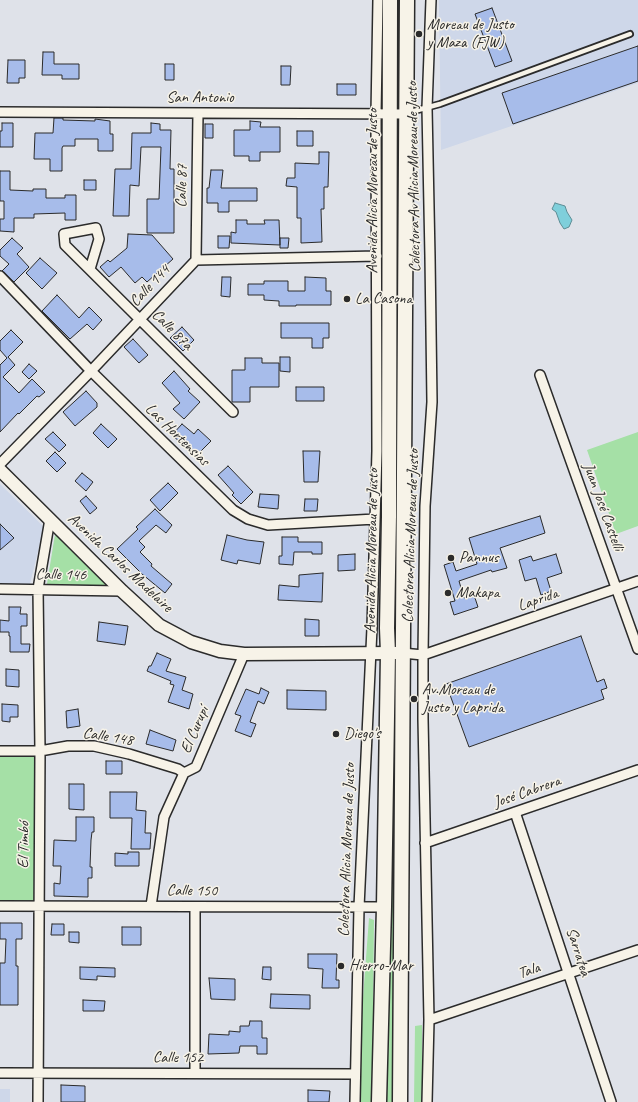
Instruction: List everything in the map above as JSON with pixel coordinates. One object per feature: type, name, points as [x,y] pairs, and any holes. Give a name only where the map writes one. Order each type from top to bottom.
[{"type":"main road","name":"Avenida Alicia Moreau de Justo","points":[[390,0],[399,114],[402,653],[400,1102]]},
{"type":"main road","name":"Avenida Alicia Moreau de Justo","points":[[379,1102],[384,907],[389,516],[399,114],[406,0]]},
{"type":"main road","name":"Avenida Carlos Madelaire","points":[[0,470],[122,591],[158,624],[191,642],[220,651],[244,654],[402,653]]},
{"type":"street","name":"Colectora Alicia Moreau de Justo","points":[[355,1102],[359,907],[371,653],[377,451],[376,114],[378,0]]},
{"type":"street","name":"Colectora Av Alicia Moreau de Justo","points":[[431,0],[427,108],[432,402]]},
{"type":"street","name":"San Antonio","points":[[0,112],[399,114]]},
{"type":"street","name":"Calle 87","points":[[196,260],[198,113]]},
{"type":"street","name":"Calle 87a","points":[[90,269],[99,239],[96,228],[64,234],[65,245],[233,412]]},
{"type":"street","points":[[196,260],[377,256]]},
{"type":"street","name":"Calle 144","points":[[0,464],[196,260]]},
{"type":"street","name":"Las Hortensias","points":[[0,276],[91,371],[232,510],[248,519],[268,525],[375,519]]},
{"type":"street","name":"Juan José Castelli","points":[[540,374],[638,649]]},
{"type":"street","name":"Colectora Alicia Moreau de Justo","points":[[427,1102],[429,1020],[423,655],[425,506],[432,402]]},
{"type":"street","points":[[38,589],[50,519]]},
{"type":"street","name":"Laprida","points":[[402,653],[423,655],[638,581]]},
{"type":"street","name":"Calle 146","points":[[0,589],[122,591]]},
{"type":"street","name":"El Timbó","points":[[38,589],[40,751],[38,1102]]},
{"type":"street","name":"El Curupí","points":[[151,906],[164,816],[184,773],[196,767],[244,654]]},
{"type":"street","name":"Calle 148","points":[[0,751],[40,751],[68,746],[94,746],[129,754],[184,773]]},
{"type":"street","name":"José Cabrera","points":[[425,843],[638,770]]},
{"type":"street","name":"Sarratea","points":[[515,812],[611,1102]]},
{"type":"street","name":"Calle 150","points":[[0,906],[384,907]]},
{"type":"street","points":[[195,1073],[196,907]]},
{"type":"street","name":"Tala","points":[[429,1020],[638,950]]},
{"type":"street","name":"Calle 152","points":[[0,1073],[355,1074]]},
{"type":"lane","points":[[399,114],[427,108],[630,34]]},
{"type":"shaded area","points":[[439,0],[638,0],[638,83],[441,150]]},
{"type":"shaded area","points":[[0,484],[44,527],[30,584],[0,584]]},
{"type":"shaded area","points":[[0,1089],[10,1089],[10,1102],[0,1102]]},
{"type":"green space","points":[[638,432],[638,526],[616,534],[587,450]]},
{"type":"green space","points":[[56,528],[115,588],[46,590]]},
{"type":"green space","points":[[398,681],[395,1102],[386,1102],[392,859],[394,682]]},
{"type":"green space","points":[[0,753],[36,753],[36,901],[0,901]]},
{"type":"green space","points":[[369,918],[374,920],[372,1102],[360,1102],[361,1025]]},
{"type":"green space","points":[[422,1025],[422,1102],[414,1102],[415,1026]]},
{"type":"water","points":[[555,203],[565,206],[572,220],[569,227],[564,229],[560,223],[556,212],[552,209]]},
{"type":"building","points":[[492,8],[512,61],[495,67],[475,14]]},
{"type":"building","points":[[638,46],[638,81],[513,124],[502,93]]},
{"type":"building","points":[[43,52],[54,52],[54,64],[79,64],[79,79],[62,79],[62,75],[42,75]]},
{"type":"building","points":[[8,60],[25,60],[25,78],[19,78],[19,83],[7,83]]},
{"type":"building","points":[[165,64],[174,64],[174,80],[165,80]]},
{"type":"building","points":[[281,66],[291,66],[290,85],[281,85]]},
{"type":"building","points":[[337,84],[356,84],[356,95],[337,95]]},
{"type":"building","points":[[54,118],[63,118],[63,120],[95,121],[95,119],[110,121],[110,134],[113,134],[113,151],[98,151],[98,139],[75,139],[75,146],[63,146],[62,148],[62,171],[50,171],[50,159],[34,159],[35,133],[53,133]]},
{"type":"building","points":[[250,121],[261,122],[260,127],[280,127],[280,152],[260,152],[260,161],[249,161],[249,156],[234,156],[234,130],[250,130]]},
{"type":"building","points":[[2,123],[13,123],[13,147],[0,147],[0,131],[2,131]]},
{"type":"building","points":[[151,123],[160,124],[160,130],[171,130],[170,169],[174,169],[174,233],[147,233],[147,199],[159,199],[161,147],[141,147],[139,186],[130,185],[129,216],[113,216],[115,169],[131,169],[132,133],[151,133]]},
{"type":"building","points":[[205,124],[213,124],[213,138],[205,138]]},
{"type":"building","points":[[297,131],[313,131],[313,146],[297,146]]},
{"type":"building","points":[[319,152],[329,152],[328,187],[324,187],[324,209],[321,209],[322,242],[301,243],[301,218],[297,218],[297,187],[286,186],[287,178],[295,178],[295,163],[319,164]]},
{"type":"building","points":[[211,170],[223,170],[221,188],[257,188],[257,201],[229,201],[229,212],[218,212],[218,203],[207,203],[207,188],[209,188]]},
{"type":"building","points":[[0,171],[10,171],[10,190],[33,191],[33,189],[46,189],[46,198],[65,198],[65,195],[76,195],[76,220],[65,220],[65,213],[34,214],[34,218],[14,218],[14,232],[0,231],[0,219],[4,219],[4,201],[0,201]]},
{"type":"building","points":[[84,180],[96,180],[96,190],[84,190]]},
{"type":"building","points":[[236,220],[247,220],[247,224],[265,224],[264,220],[279,220],[280,245],[231,243],[231,232],[236,233]]},
{"type":"building","points":[[128,234],[152,235],[173,259],[147,282],[142,277],[135,283],[121,267],[109,277],[100,267],[108,260],[110,262],[127,248]]},
{"type":"building","points":[[218,236],[230,236],[229,248],[218,248]]},
{"type":"building","points":[[12,238],[23,248],[17,254],[29,267],[14,282],[2,271],[9,264],[0,256],[0,250]]},
{"type":"building","points":[[280,238],[289,238],[288,248],[280,248]]},
{"type":"building","points":[[40,258],[57,273],[42,289],[26,273]]},
{"type":"building","points":[[222,277],[231,277],[230,297],[221,296]]},
{"type":"building","points":[[305,277],[326,278],[326,291],[331,291],[331,305],[279,306],[279,301],[264,300],[264,295],[248,295],[248,284],[264,284],[264,281],[288,281],[288,291],[305,291]]},
{"type":"building","points":[[57,295],[79,318],[89,307],[102,320],[93,330],[87,324],[70,339],[42,311]]},
{"type":"building","points":[[281,323],[329,323],[329,338],[323,338],[323,348],[312,348],[312,338],[281,338]]},
{"type":"building","points":[[182,327],[194,340],[183,351],[170,338]]},
{"type":"building","points":[[11,330],[23,342],[8,357],[15,365],[3,377],[19,393],[32,379],[45,392],[39,397],[37,396],[0,432],[0,365],[7,358],[0,350],[0,341]]},
{"type":"building","points":[[133,339],[148,355],[139,363],[124,347]]},
{"type":"building","points":[[280,357],[290,357],[290,372],[280,371]]},
{"type":"building","points":[[245,358],[262,358],[262,363],[279,363],[279,387],[250,387],[250,402],[232,402],[232,370],[245,370]]},
{"type":"building","points":[[29,364],[37,371],[29,379],[22,372]]},
{"type":"building","points":[[174,371],[190,389],[188,391],[200,402],[184,419],[173,409],[180,403],[162,383]]},
{"type":"building","points":[[296,387],[324,387],[324,401],[296,401]]},
{"type":"building","points":[[86,391],[97,403],[97,407],[75,426],[63,412]]},
{"type":"building","points":[[101,424],[117,439],[108,448],[93,433]]},
{"type":"building","points":[[182,424],[194,434],[198,429],[211,441],[197,455],[182,441],[181,443],[172,435]]},
{"type":"building","points":[[53,432],[66,445],[59,452],[45,439]]},
{"type":"building","points":[[303,451],[320,451],[318,482],[304,482]]},
{"type":"building","points":[[55,452],[66,463],[57,472],[46,461]]},
{"type":"building","points":[[228,466],[253,492],[241,504],[232,495],[234,493],[218,475]]},
{"type":"building","points":[[82,473],[93,482],[86,491],[75,481]]},
{"type":"building","points":[[168,483],[178,493],[160,511],[150,500]]},
{"type":"building","points":[[260,494],[279,495],[278,509],[258,507]]},
{"type":"building","points":[[86,496],[97,508],[90,514],[80,501]]},
{"type":"building","points":[[305,499],[318,499],[317,511],[304,511]]},
{"type":"building","points":[[155,509],[172,525],[166,533],[156,525],[139,541],[145,547],[140,552],[152,564],[151,566],[172,584],[165,593],[142,574],[117,549],[138,529],[136,527]]},
{"type":"building","points":[[540,516],[545,533],[500,548],[507,568],[492,572],[491,570],[459,581],[464,598],[474,595],[478,607],[454,615],[450,602],[455,601],[444,565],[453,562],[456,571],[477,564],[469,538]]},
{"type":"building","points":[[0,524],[14,538],[0,550]]},
{"type":"building","points":[[227,535],[264,542],[260,564],[238,560],[237,564],[221,560]]},
{"type":"building","points":[[282,537],[298,537],[298,542],[322,542],[322,554],[312,554],[312,552],[294,552],[293,565],[279,564],[279,556],[282,556]]},
{"type":"building","points":[[355,554],[355,570],[338,571],[338,555]]},
{"type":"building","points":[[556,554],[562,573],[547,578],[551,591],[541,595],[536,578],[525,581],[519,560],[531,556],[533,561]]},
{"type":"building","points":[[323,573],[322,602],[278,600],[279,585],[299,587],[299,575]]},
{"type":"building","points":[[9,607],[21,607],[20,614],[27,614],[27,626],[21,626],[21,644],[30,644],[29,652],[10,652],[9,632],[0,632],[0,620],[9,621]]},
{"type":"building","points":[[305,619],[319,620],[319,636],[305,636]]},
{"type":"building","points":[[99,622],[128,626],[125,645],[97,641]]},
{"type":"building","points":[[581,636],[597,682],[604,679],[607,688],[601,690],[604,699],[469,747],[446,684]]},
{"type":"building","points":[[157,653],[171,659],[166,671],[186,677],[182,690],[193,694],[189,709],[168,702],[174,685],[170,684],[171,681],[147,671]]},
{"type":"building","points":[[6,669],[19,670],[19,687],[6,686]]},
{"type":"building","points":[[261,688],[269,692],[264,704],[258,701],[250,722],[256,724],[251,737],[235,731],[241,716],[235,714],[246,689],[259,694]]},
{"type":"building","points":[[287,690],[326,691],[326,710],[287,709]]},
{"type":"building","points":[[2,704],[18,705],[18,717],[10,717],[10,722],[2,721]]},
{"type":"building","points":[[78,709],[80,726],[67,728],[66,711]]},
{"type":"building","points":[[150,730],[176,740],[173,751],[146,744]]},
{"type":"building","points":[[106,761],[122,761],[122,774],[106,774]]},
{"type":"building","points":[[69,784],[84,784],[84,810],[69,809]]},
{"type":"building","points":[[110,792],[137,792],[136,810],[146,811],[145,833],[151,833],[150,849],[131,849],[132,818],[110,818]]},
{"type":"building","points":[[76,817],[94,817],[90,867],[92,867],[92,878],[88,878],[88,897],[54,896],[54,883],[60,884],[61,866],[53,866],[54,840],[76,841]]},
{"type":"building","points":[[128,852],[139,852],[139,866],[115,866],[115,853],[128,854]]},
{"type":"building","points":[[0,923],[22,923],[22,939],[16,939],[18,1005],[0,1005],[0,963],[5,963],[6,939],[0,939]]},
{"type":"building","points":[[52,924],[64,924],[64,935],[51,935]]},
{"type":"building","points":[[122,927],[141,927],[141,945],[122,945]]},
{"type":"building","points":[[69,932],[79,932],[79,943],[69,942]]},
{"type":"building","points":[[308,954],[337,954],[336,980],[339,980],[339,988],[322,988],[323,969],[308,968]]},
{"type":"building","points":[[80,967],[115,968],[115,977],[97,976],[97,980],[80,979]]},
{"type":"building","points":[[263,967],[271,967],[271,980],[262,979]]},
{"type":"building","points":[[209,978],[235,979],[235,1000],[211,999]]},
{"type":"building","points":[[271,994],[310,995],[310,1009],[270,1008]]},
{"type":"building","points":[[83,1000],[105,1001],[104,1011],[83,1011]]},
{"type":"building","points":[[250,1021],[262,1021],[262,1038],[267,1038],[267,1054],[257,1054],[257,1046],[240,1046],[239,1053],[208,1054],[209,1034],[229,1035],[229,1031],[240,1032],[240,1026],[249,1026]]},
{"type":"building","points":[[61,1085],[85,1086],[85,1102],[61,1102]]},
{"type":"building","points":[[308,1090],[330,1091],[329,1102],[308,1102]]},
{"type":"place","name":"Moreau de Justo y Maza (FJW)","points":[[419,34]]},
{"type":"place","name":"La Casona","points":[[347,299]]},
{"type":"place","name":"Pannus","points":[[451,558]]},
{"type":"place","name":"Makapa","points":[[448,593]]},
{"type":"place","name":"Av.Moreau de Justo y Laprida","points":[[414,699]]},
{"type":"place","name":"Diego's","points":[[336,734]]},
{"type":"place","name":"Hierro-Mar","points":[[341,966]]}]
